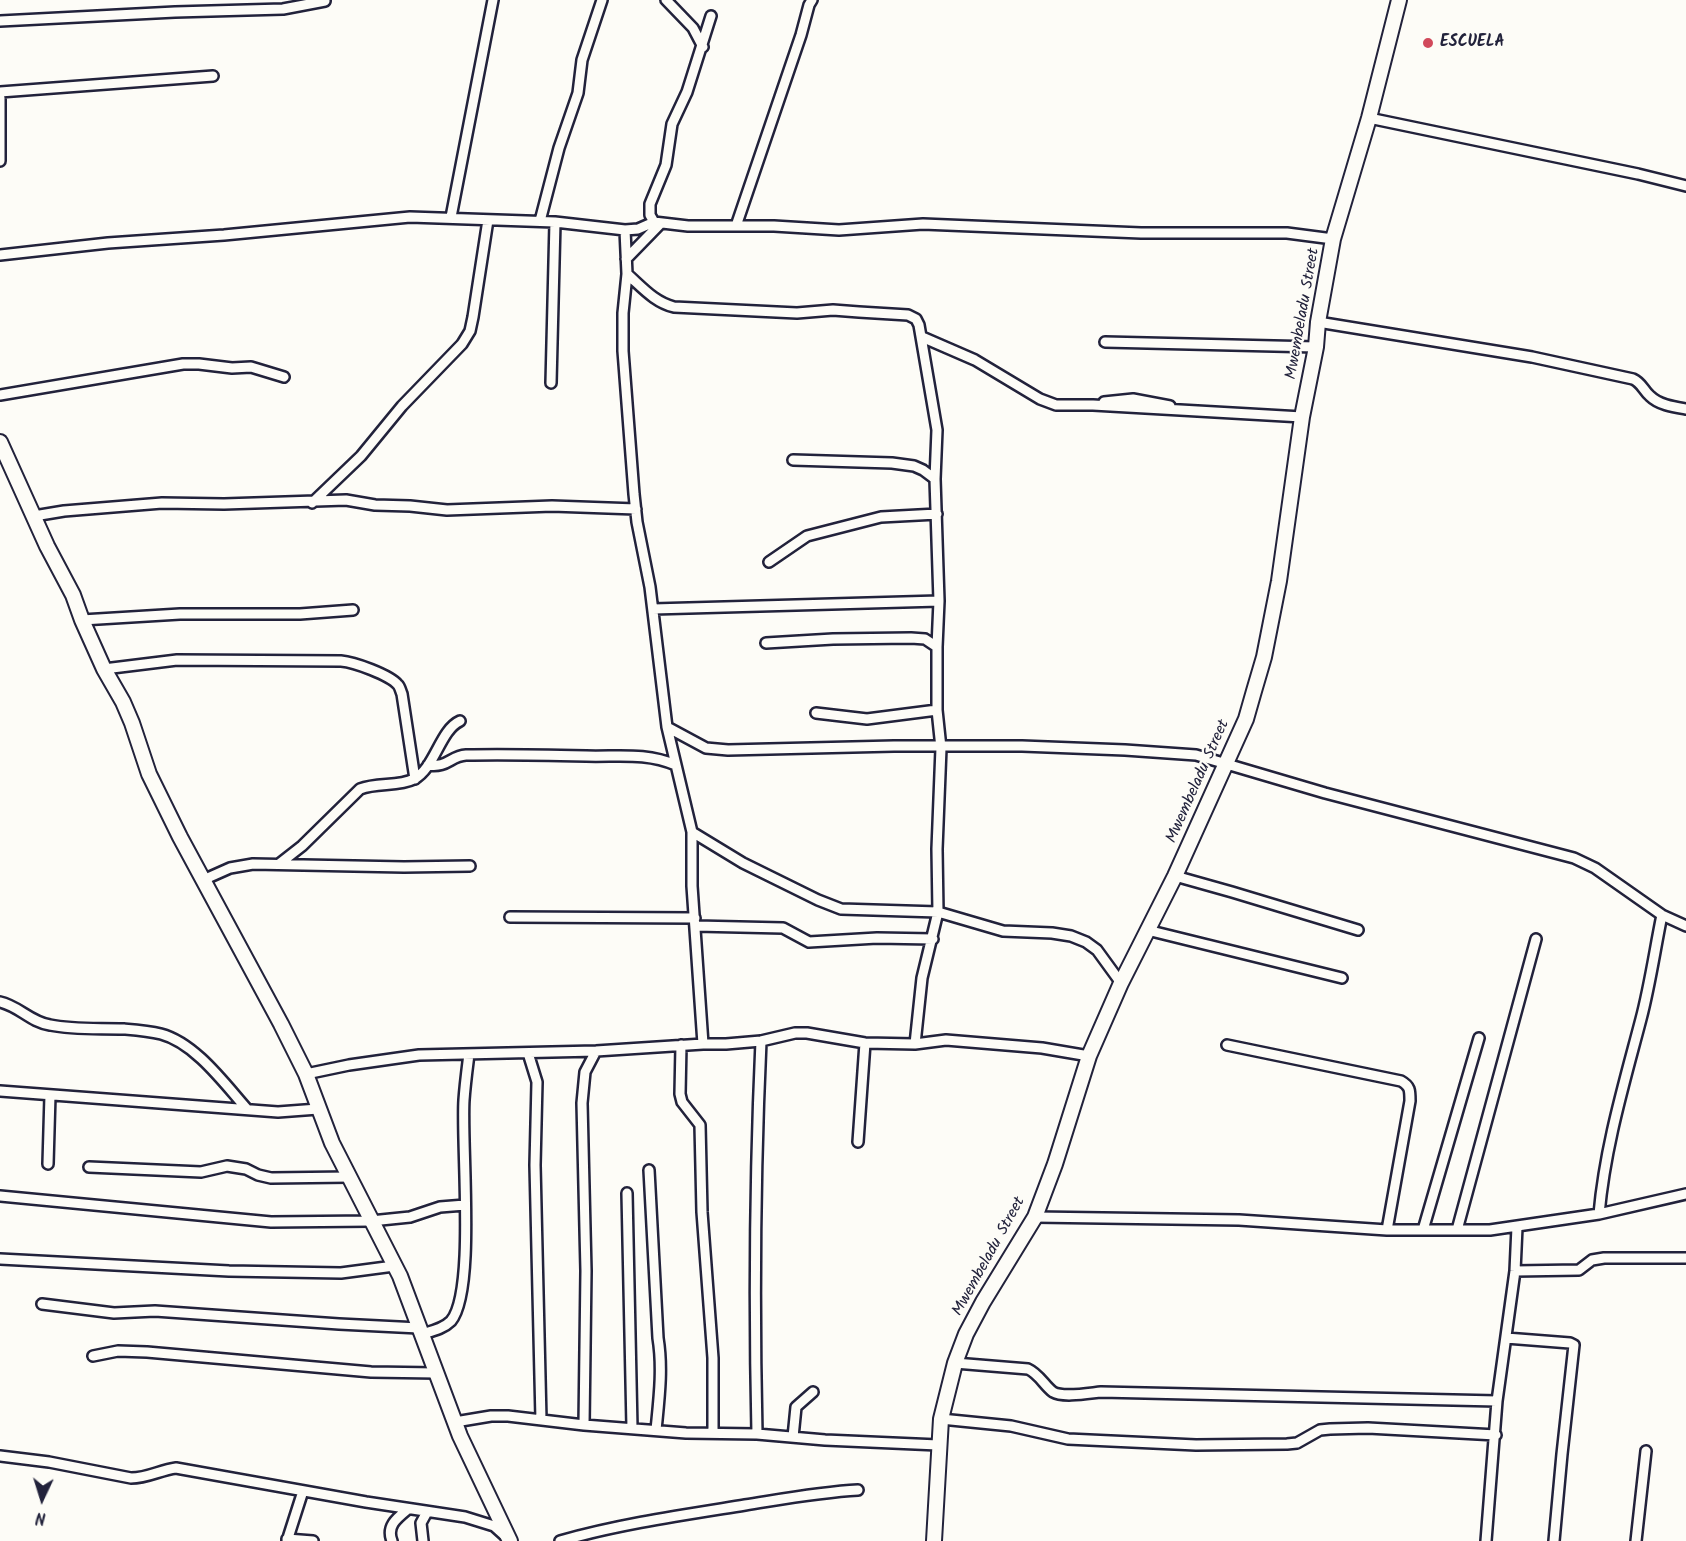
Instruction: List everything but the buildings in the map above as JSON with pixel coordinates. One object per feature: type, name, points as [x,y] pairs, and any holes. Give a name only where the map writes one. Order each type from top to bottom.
[{"type":"street","points":[[451,217],[493,0]]},
{"type":"street","points":[[540,221],[559,148],[578,93],[582,60],[602,0]]},
{"type":"street","points":[[666,0],[693,28],[703,47]]},
{"type":"street","points":[[736,226],[812,0]]},
{"type":"street","name":"Mwembeladu Street","points":[[934,1541],[941,1419],[955,1363],[966,1334],[1035,1217],[1055,1164],[1089,1056],[1120,982],[1175,876],[1246,719],[1264,657],[1279,581],[1302,417],[1333,239],[1369,118],[1399,0]]},
{"type":"street","points":[[0,21],[283,9],[326,1]]},
{"type":"street","points":[[658,223],[650,215],[650,204],[666,165],[672,124],[687,92],[711,16]]},
{"type":"street","points":[[0,92],[213,76]]},
{"type":"street","points":[[0,98],[0,161]]},
{"type":"street","points":[[1369,118],[1686,186]]},
{"type":"street","points":[[0,255],[382,218],[451,217],[555,222],[625,230],[658,223],[688,226],[839,230],[923,224],[1142,233],[1287,233],[1333,239]]},
{"type":"street","points":[[312,502],[361,456],[402,406],[462,344],[470,331],[474,316],[488,220]]},
{"type":"street","points":[[551,383],[555,222]]},
{"type":"street","points":[[626,259],[658,223]]},
{"type":"street","points":[[625,230],[627,274],[623,313],[623,351],[636,509],[653,609],[667,727],[692,832],[692,886],[703,1044]]},
{"type":"street","points":[[627,274],[653,298],[674,307],[797,312],[833,310],[908,315],[916,319],[922,337],[937,430],[935,479],[939,601],[936,647],[941,748],[937,849],[938,912],[922,978],[915,1044]]},
{"type":"street","points":[[1318,322],[1532,357],[1633,379],[1641,384],[1652,399],[1686,409]]},
{"type":"street","points":[[922,337],[975,360],[1046,402],[1065,406],[1088,405],[1302,417]]},
{"type":"street","points":[[1105,342],[1316,347]]},
{"type":"street","points":[[0,395],[183,364],[232,368],[251,367],[284,377]]},
{"type":"street","points":[[0,442],[73,595],[104,669],[132,723],[148,774],[306,1074],[332,1143],[394,1266],[455,1422],[510,1541]]},
{"type":"street","points":[[793,460],[892,463],[914,466],[935,479]]},
{"type":"street","points":[[34,516],[64,511],[162,503],[346,500],[375,505],[447,510],[552,506],[636,509]]},
{"type":"street","points":[[769,562],[807,536],[881,517],[937,514]]},
{"type":"street","points":[[653,609],[939,601]]},
{"type":"street","points":[[82,620],[172,614],[300,614],[353,610]]},
{"type":"street","points":[[766,643],[911,638],[925,639],[936,647]]},
{"type":"street","points":[[104,669],[177,660],[341,661],[355,664],[399,686],[415,779]]},
{"type":"street","points":[[816,713],[867,719],[938,710]]},
{"type":"street","points":[[279,864],[302,846],[360,789],[415,779],[428,765],[453,726],[460,721]]},
{"type":"street","points":[[667,727],[706,747],[728,750],[1022,746],[1196,755],[1326,793],[1574,858],[1595,868],[1662,915],[1686,926]]},
{"type":"street","points":[[428,765],[444,765],[463,755],[524,754],[603,757],[640,755],[653,756],[676,765]]},
{"type":"street","points":[[692,832],[743,863],[841,909],[938,912],[1003,931],[1071,936],[1086,942],[1097,950],[1120,982]]},
{"type":"street","points":[[203,880],[230,868],[253,864],[470,866]]},
{"type":"street","points":[[1175,876],[1358,930]]},
{"type":"street","points":[[1599,1214],[1602,1176],[1612,1128],[1642,1016],[1662,915]]},
{"type":"street","points":[[510,917],[696,922],[783,928],[809,942],[877,938],[933,939]]},
{"type":"street","points":[[1147,930],[1342,978]]},
{"type":"street","points":[[1457,1230],[1536,939]]},
{"type":"street","points":[[0,1002],[16,1007],[39,1023],[74,1028],[148,1031],[163,1034],[181,1043],[206,1063],[247,1109]]},
{"type":"street","points":[[306,1074],[427,1055],[596,1051],[761,1041],[783,1035],[807,1033],[865,1043],[915,1044],[946,1040],[1042,1048],[1089,1056]]},
{"type":"street","points":[[1423,1230],[1479,1038]]},
{"type":"street","points":[[757,1434],[755,1360],[761,1041]]},
{"type":"street","points":[[858,1142],[865,1043]]},
{"type":"street","points":[[681,1045],[680,1094],[682,1102],[700,1125],[702,1212],[712,1358],[713,1433]]},
{"type":"street","points":[[1227,1045],[1408,1084],[1410,1101],[1387,1230]]},
{"type":"street","points":[[584,1425],[586,1271],[582,1103],[585,1072],[596,1051]]},
{"type":"street","points":[[528,1053],[537,1082],[535,1165],[541,1420]]},
{"type":"street","points":[[42,1304],[114,1313],[155,1311],[420,1331],[443,1327],[452,1319],[460,1297],[465,1261],[464,1101],[469,1054]]},
{"type":"street","points":[[0,1091],[278,1112],[318,1109]]},
{"type":"street","points":[[48,1164],[50,1095]]},
{"type":"street","points":[[89,1167],[201,1172],[227,1166],[246,1169],[271,1178],[350,1177]]},
{"type":"street","points":[[649,1170],[661,1388],[656,1430]]},
{"type":"street","points":[[627,1194],[632,1428]]},
{"type":"street","points":[[1035,1217],[1239,1220],[1387,1230],[1490,1230],[1599,1214],[1686,1194]]},
{"type":"street","points":[[0,1196],[271,1222],[371,1221],[410,1217],[440,1207],[465,1205]]},
{"type":"street","points":[[1486,1541],[1497,1401],[1515,1271],[1517,1227]]},
{"type":"street","points":[[1515,1271],[1579,1270],[1592,1260],[1604,1258],[1686,1258]]},
{"type":"street","points":[[0,1259],[229,1271],[341,1273],[394,1266]]},
{"type":"street","points":[[1506,1338],[1570,1343],[1575,1349],[1554,1541]]},
{"type":"street","points":[[93,1356],[118,1351],[147,1352],[371,1372],[436,1373]]},
{"type":"street","points":[[955,1363],[1028,1369],[1036,1373],[1054,1392],[1062,1394],[1113,1392],[1497,1401]]},
{"type":"street","points":[[793,1437],[796,1407],[813,1392]]},
{"type":"street","points":[[455,1422],[491,1416],[656,1430],[938,1445]]},
{"type":"street","points":[[941,1419],[1011,1426],[1068,1439],[1196,1445],[1297,1443],[1320,1430],[1330,1429],[1368,1428],[1496,1435]]},
{"type":"street","points":[[1636,1541],[1646,1451]]},
{"type":"street","points":[[0,1456],[49,1461],[131,1478],[143,1478],[164,1469],[176,1468],[482,1521],[494,1526],[510,1541]]},
{"type":"street","points":[[560,1541],[695,1513],[815,1493],[858,1490]]},
{"type":"street","points":[[303,1491],[287,1540],[313,1541]]},
{"type":"street","points":[[392,1541],[390,1529],[393,1522],[408,1509]]},
{"type":"street","points":[[423,1541],[421,1524],[427,1512]]},
{"type":"place","name":"ESCUELA","points":[[1428,43]]}]
